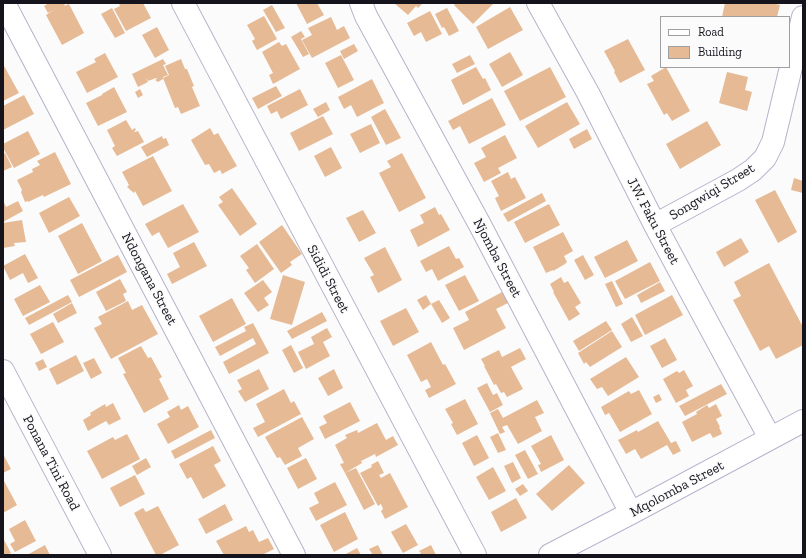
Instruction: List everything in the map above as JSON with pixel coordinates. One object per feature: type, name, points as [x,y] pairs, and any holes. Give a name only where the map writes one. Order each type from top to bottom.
[{"type":"street","name":"Ndongana Street","points":[[4,3],[294,555]]},
{"type":"street","name":"Sididi Street","points":[[183,3],[475,555]]},
{"type":"street","name":"Njomba Street","points":[[361,3],[366,16],[480,226],[631,513]]},
{"type":"street","name":"J.W. Faku Street","points":[[538,3],[588,93],[655,225],[770,438]]},
{"type":"street","name":"Songwiqi Street","points":[[655,225],[738,180],[753,170],[765,158],[773,142],[803,18]]},
{"type":"street","name":"Ponana Tini Road","points":[[3,371],[100,555]]},
{"type":"street","name":"Mqolomba Street","points":[[550,555],[803,421]]},
{"type":"building","points":[[49,3],[64,3],[65,6],[69,4],[84,33],[62,45],[46,15],[54,10],[48,13],[44,6]]},
{"type":"building","points":[[119,3],[143,3],[151,18],[126,31],[114,9],[120,6]]},
{"type":"building","points":[[296,3],[317,3],[324,15],[307,24]]},
{"type":"building","points":[[394,3],[423,3],[418,8],[416,6],[408,15]]},
{"type":"building","points":[[456,3],[494,3],[473,24],[454,5]]},
{"type":"building","points":[[725,3],[772,3],[780,5],[777,16],[722,16]]},
{"type":"building","points":[[272,5],[285,28],[276,32],[263,10]]},
{"type":"building","points":[[510,7],[523,30],[488,49],[476,27]]},
{"type":"building","points":[[112,8],[125,33],[115,38],[101,14]]},
{"type":"building","points":[[447,8],[459,31],[449,36],[444,27],[442,28],[435,14]]},
{"type":"building","points":[[430,11],[442,34],[426,42],[421,32],[414,36],[407,23]]},
{"type":"building","points":[[264,16],[277,39],[257,50],[252,41],[255,39],[247,25]]},
{"type":"building","points":[[331,17],[337,30],[344,26],[350,38],[312,58],[302,40],[312,35],[308,28]]},
{"type":"building","points":[[157,27],[169,50],[155,58],[142,35]]},
{"type":"building","points":[[301,31],[305,37],[301,39],[309,54],[303,57],[291,37]]},
{"type":"building","points":[[628,39],[645,70],[620,83],[604,51]]},
{"type":"building","points":[[279,42],[282,46],[286,44],[300,69],[273,84],[269,75],[273,73],[262,52]]},
{"type":"building","points":[[354,44],[358,51],[344,59],[340,51]]},
{"type":"building","points":[[510,52],[523,75],[502,87],[489,64]]},
{"type":"building","points":[[105,53],[118,77],[87,93],[76,72],[96,62],[94,59]]},
{"type":"building","points":[[341,55],[354,80],[338,88],[325,63]]},
{"type":"building","points":[[470,55],[475,64],[457,73],[452,64]]},
{"type":"building","points":[[163,59],[166,64],[163,65],[168,75],[163,77],[163,79],[158,82],[155,80],[157,79],[156,78],[148,81],[145,77],[148,82],[138,87],[132,74]]},
{"type":"building","points":[[181,59],[194,86],[192,87],[200,106],[181,114],[178,107],[175,108],[163,78],[169,75],[165,66]]},
{"type":"building","points":[[3,64],[19,93],[3,101]]},
{"type":"building","points":[[476,67],[483,79],[485,78],[491,90],[463,105],[451,80]]},
{"type":"building","points":[[550,67],[566,97],[520,121],[504,91]]},
{"type":"building","points":[[667,68],[690,111],[672,121],[667,113],[664,115],[647,84],[654,81],[651,76]]},
{"type":"building","points":[[727,72],[748,77],[745,90],[752,92],[747,111],[719,103]]},
{"type":"building","points":[[372,79],[384,103],[357,117],[351,105],[344,109],[338,97]]},
{"type":"building","points":[[276,86],[282,96],[258,109],[252,98]]},
{"type":"building","points":[[114,87],[127,112],[98,126],[86,103]]},
{"type":"building","points":[[140,89],[143,95],[138,98],[135,92]]},
{"type":"building","points":[[300,89],[308,105],[281,119],[277,111],[271,114],[267,106]]},
{"type":"building","points":[[24,95],[34,114],[3,130],[3,106]]},
{"type":"building","points":[[492,98],[506,125],[469,144],[460,126],[453,130],[448,121]]},
{"type":"building","points":[[326,102],[330,110],[318,117],[313,109]]},
{"type":"building","points":[[567,102],[580,124],[538,148],[525,126]]},
{"type":"building","points":[[385,109],[401,138],[386,145],[371,117]]},
{"type":"building","points":[[323,116],[333,134],[299,151],[290,133]]},
{"type":"building","points":[[126,120],[132,130],[135,128],[135,132],[138,131],[144,142],[117,156],[112,148],[115,146],[107,130]]},
{"type":"building","points":[[707,121],[721,145],[680,169],[666,144]]},
{"type":"building","points":[[371,124],[380,143],[360,153],[350,134]]},
{"type":"building","points":[[210,128],[214,135],[218,133],[237,166],[222,174],[220,170],[214,173],[209,164],[205,165],[191,140]]},
{"type":"building","points":[[587,129],[592,139],[574,149],[569,139]]},
{"type":"building","points":[[28,131],[40,154],[14,168],[3,148],[3,144]]},
{"type":"building","points":[[505,135],[517,158],[498,168],[501,173],[484,182],[474,163],[486,157],[481,148]]},
{"type":"building","points":[[162,136],[163,139],[166,138],[169,145],[147,157],[141,147]]},
{"type":"building","points":[[331,147],[342,168],[325,177],[314,156]]},
{"type":"building","points":[[55,152],[71,184],[44,197],[43,195],[25,202],[21,192],[22,190],[17,180],[33,172],[32,169],[40,165],[37,161]]},
{"type":"building","points":[[5,153],[12,167],[3,171],[3,154]]},
{"type":"building","points":[[402,153],[426,198],[399,212],[379,173],[391,167],[387,161]]},
{"type":"building","points":[[153,156],[172,191],[143,206],[135,191],[134,193],[127,187],[129,185],[122,172]]},
{"type":"building","points":[[508,172],[511,179],[515,177],[526,198],[501,211],[495,198],[499,196],[491,181]]},
{"type":"building","points":[[794,178],[803,181],[803,193],[791,190]]},
{"type":"building","points":[[232,188],[257,224],[240,236],[218,205],[223,202],[219,197]]},
{"type":"building","points":[[775,190],[797,232],[778,243],[755,200]]},
{"type":"building","points":[[542,193],[546,201],[508,222],[503,214]]},
{"type":"building","points":[[69,197],[80,216],[49,233],[39,213]]},
{"type":"building","points":[[3,200],[6,207],[18,201],[23,211],[3,222]]},
{"type":"building","points":[[183,204],[199,232],[168,248],[159,232],[152,236],[145,224]]},
{"type":"building","points":[[549,204],[560,225],[525,243],[514,222]]},
{"type":"building","points":[[435,207],[439,215],[441,214],[450,230],[418,247],[410,230],[424,223],[420,215]]},
{"type":"building","points":[[363,210],[376,233],[359,242],[346,218]]},
{"type":"building","points":[[22,220],[26,242],[14,243],[15,246],[3,248],[3,223]]},
{"type":"building","points":[[82,223],[102,261],[78,274],[58,236]]},
{"type":"building","points":[[282,225],[302,254],[290,262],[292,265],[281,273],[259,242]]},
{"type":"building","points":[[563,232],[573,251],[564,256],[567,262],[565,264],[546,273],[533,247]]},
{"type":"building","points":[[741,238],[749,252],[724,267],[716,252]]},
{"type":"building","points":[[627,240],[638,261],[605,278],[594,257]]},
{"type":"building","points":[[194,242],[207,266],[172,284],[167,274],[180,267],[173,253]]},
{"type":"building","points":[[257,244],[274,269],[255,283],[246,270],[249,268],[240,256]]},
{"type":"building","points":[[449,246],[456,259],[459,258],[464,267],[438,281],[432,269],[426,272],[420,261]]},
{"type":"building","points":[[385,247],[402,280],[378,293],[370,277],[374,275],[364,258]]},
{"type":"building","points":[[25,254],[38,278],[28,283],[23,273],[10,280],[3,266]]},
{"type":"building","points":[[118,255],[127,272],[79,297],[70,280]]},
{"type":"building","points":[[583,255],[594,275],[585,280],[574,260]]},
{"type":"building","points":[[650,262],[660,281],[625,299],[615,281]]},
{"type":"building","points":[[769,263],[803,327],[803,345],[776,359],[769,346],[760,351],[733,300],[741,296],[734,282]]},
{"type":"building","points":[[283,275],[305,282],[292,325],[270,319]]},
{"type":"building","points":[[465,275],[479,301],[459,311],[445,285]]},
{"type":"building","points":[[561,277],[564,283],[568,281],[581,303],[575,307],[580,314],[569,321],[550,284]]},
{"type":"building","points":[[120,279],[127,292],[123,294],[126,301],[106,311],[96,292]]},
{"type":"building","points":[[263,280],[272,292],[264,298],[269,305],[258,312],[244,293]]},
{"type":"building","points":[[612,281],[623,304],[616,307],[605,284]]},
{"type":"building","points":[[660,282],[665,291],[641,303],[637,295]]},
{"type":"building","points":[[40,285],[50,302],[23,316],[14,299]]},
{"type":"building","points":[[504,291],[510,302],[496,309],[506,328],[464,350],[453,328],[469,320],[465,312]]},
{"type":"building","points":[[68,295],[72,302],[29,325],[25,318]]},
{"type":"building","points":[[426,295],[431,304],[423,310],[417,300]]},
{"type":"building","points":[[672,295],[683,315],[645,335],[635,315]]},
{"type":"building","points":[[232,298],[246,324],[213,342],[199,316]]},
{"type":"building","points":[[439,300],[450,318],[442,323],[431,304]]},
{"type":"building","points":[[128,301],[132,310],[142,305],[158,334],[111,359],[94,328],[102,324],[98,317]]},
{"type":"building","points":[[72,303],[77,313],[58,323],[53,314]]},
{"type":"building","points":[[406,308],[419,332],[393,346],[380,321]]},
{"type":"building","points":[[322,312],[327,321],[292,339],[287,331]]},
{"type":"building","points":[[632,317],[643,336],[631,342],[621,324]]},
{"type":"building","points":[[606,321],[612,330],[579,351],[573,341]]},
{"type":"building","points":[[53,322],[64,342],[41,354],[30,334]]},
{"type":"building","points":[[253,323],[269,353],[229,374],[223,362],[256,344],[253,338],[220,356],[215,347],[246,331],[244,327]]},
{"type":"building","points":[[327,328],[332,337],[323,342],[330,356],[306,369],[298,352],[314,344],[311,337]]},
{"type":"building","points":[[612,331],[622,347],[590,367],[586,362],[584,364],[578,353]]},
{"type":"building","points":[[665,338],[677,360],[662,368],[650,346]]},
{"type":"building","points":[[431,342],[443,365],[445,364],[456,384],[429,398],[425,390],[431,387],[427,379],[421,382],[407,355]]},
{"type":"building","points":[[291,345],[303,368],[294,373],[282,350]]},
{"type":"building","points":[[141,346],[148,358],[151,357],[162,377],[159,379],[169,399],[144,413],[123,374],[126,373],[118,358]]},
{"type":"building","points":[[520,348],[526,359],[511,367],[523,389],[507,397],[504,392],[501,393],[496,384],[494,385],[481,359],[499,350],[502,357]]},
{"type":"building","points":[[76,355],[84,371],[57,385],[49,369]]},
{"type":"building","points":[[626,357],[639,377],[608,396],[602,387],[597,389],[590,379]]},
{"type":"building","points":[[94,358],[102,373],[91,379],[83,363]]},
{"type":"building","points":[[43,359],[47,367],[39,371],[35,363]]},
{"type":"building","points":[[259,369],[269,389],[245,402],[238,391],[242,389],[237,380]]},
{"type":"building","points":[[334,369],[343,388],[328,396],[318,378]]},
{"type":"building","points":[[684,370],[693,386],[686,390],[689,396],[676,403],[663,379],[677,371],[679,373]]},
{"type":"building","points":[[487,383],[493,395],[497,393],[503,405],[490,412],[477,388]]},
{"type":"building","points":[[721,384],[727,394],[685,416],[679,406]]},
{"type":"building","points":[[284,389],[291,403],[294,401],[301,414],[258,437],[253,428],[265,422],[256,404]]},
{"type":"building","points":[[639,390],[652,414],[620,432],[609,413],[605,415],[601,407],[629,391],[631,394]]},
{"type":"building","points":[[659,394],[662,400],[656,403],[653,397]]},
{"type":"building","points":[[465,399],[478,424],[457,435],[451,424],[453,423],[445,409]]},
{"type":"building","points":[[537,400],[544,413],[535,417],[542,431],[518,444],[507,425],[502,427],[505,432],[500,434],[490,413],[498,409],[503,418]]},
{"type":"building","points":[[350,402],[360,421],[325,439],[319,427],[327,423],[323,416]]},
{"type":"building","points":[[113,403],[121,419],[109,425],[106,421],[88,431],[83,420],[91,415],[90,413],[105,404],[106,407]]},
{"type":"building","points":[[716,404],[722,416],[716,419],[722,434],[713,438],[710,433],[692,442],[682,422],[697,414],[696,412],[707,405],[709,408]]},
{"type":"building","points":[[179,405],[181,410],[188,406],[199,427],[168,444],[157,424],[170,417],[167,412]]},
{"type":"building","points":[[302,417],[314,439],[298,448],[302,456],[285,465],[280,457],[277,458],[265,437]]},
{"type":"building","points":[[658,421],[671,443],[676,441],[681,451],[673,455],[667,445],[641,459],[635,449],[626,454],[618,440],[637,430],[638,432]]},
{"type":"building","points":[[377,423],[386,440],[393,436],[398,445],[376,457],[375,454],[361,461],[362,463],[345,473],[340,464],[344,463],[335,445],[347,438],[345,435],[357,430],[358,433]]},
{"type":"building","points":[[211,430],[215,438],[175,459],[171,451]]},
{"type":"building","points":[[498,433],[506,450],[498,453],[490,437]]},
{"type":"building","points":[[127,434],[140,459],[102,479],[87,451],[113,437],[115,440]]},
{"type":"building","points":[[477,435],[489,458],[474,466],[462,443]]},
{"type":"building","points":[[551,435],[564,460],[541,472],[538,465],[541,464],[531,446]]},
{"type":"building","points":[[213,446],[221,461],[214,465],[226,486],[203,499],[191,477],[187,479],[179,464]]},
{"type":"building","points":[[525,450],[538,474],[528,479],[515,455]]},
{"type":"building","points":[[3,454],[11,469],[3,473]]},
{"type":"building","points":[[146,458],[151,467],[137,475],[132,466]]},
{"type":"building","points":[[306,458],[317,479],[298,489],[287,468]]},
{"type":"building","points":[[378,461],[384,473],[379,475],[381,478],[390,473],[408,507],[385,519],[381,511],[383,509],[381,504],[378,506],[360,473],[372,467],[371,465]]},
{"type":"building","points":[[513,462],[521,478],[512,483],[504,466]]},
{"type":"building","points":[[569,465],[585,483],[552,511],[536,494]]},
{"type":"building","points":[[493,467],[506,491],[489,500],[476,477]]},
{"type":"building","points":[[356,468],[375,504],[364,510],[345,473]]},
{"type":"building","points":[[135,475],[145,494],[120,507],[110,488]]},
{"type":"building","points":[[4,481],[17,505],[3,513],[3,482]]},
{"type":"building","points":[[335,482],[347,505],[316,521],[309,508],[319,503],[314,493]]},
{"type":"building","points":[[523,484],[528,491],[520,496],[515,489]]},
{"type":"building","points":[[516,498],[527,518],[501,532],[491,512]]},
{"type":"building","points":[[225,504],[233,520],[206,534],[198,519]]},
{"type":"building","points":[[158,506],[179,545],[160,555],[156,555],[134,513],[143,508],[146,512]]},
{"type":"building","points":[[345,512],[358,539],[334,552],[320,525]]},
{"type":"building","points":[[25,520],[36,541],[15,552],[10,544],[15,541],[9,529]]},
{"type":"building","points":[[406,524],[418,545],[403,553],[391,532]]},
{"type":"building","points":[[246,526],[249,532],[253,530],[259,542],[268,538],[274,549],[262,555],[224,555],[216,541]]},
{"type":"building","points":[[3,538],[11,553],[7,555],[3,555]]},
{"type":"building","points":[[45,545],[50,555],[27,555]]},
{"type":"building","points":[[378,545],[383,555],[373,555],[369,549]]},
{"type":"building","points":[[431,545],[436,555],[418,555],[421,553],[419,551]]},
{"type":"building","points":[[357,548],[361,555],[344,555]]}]
